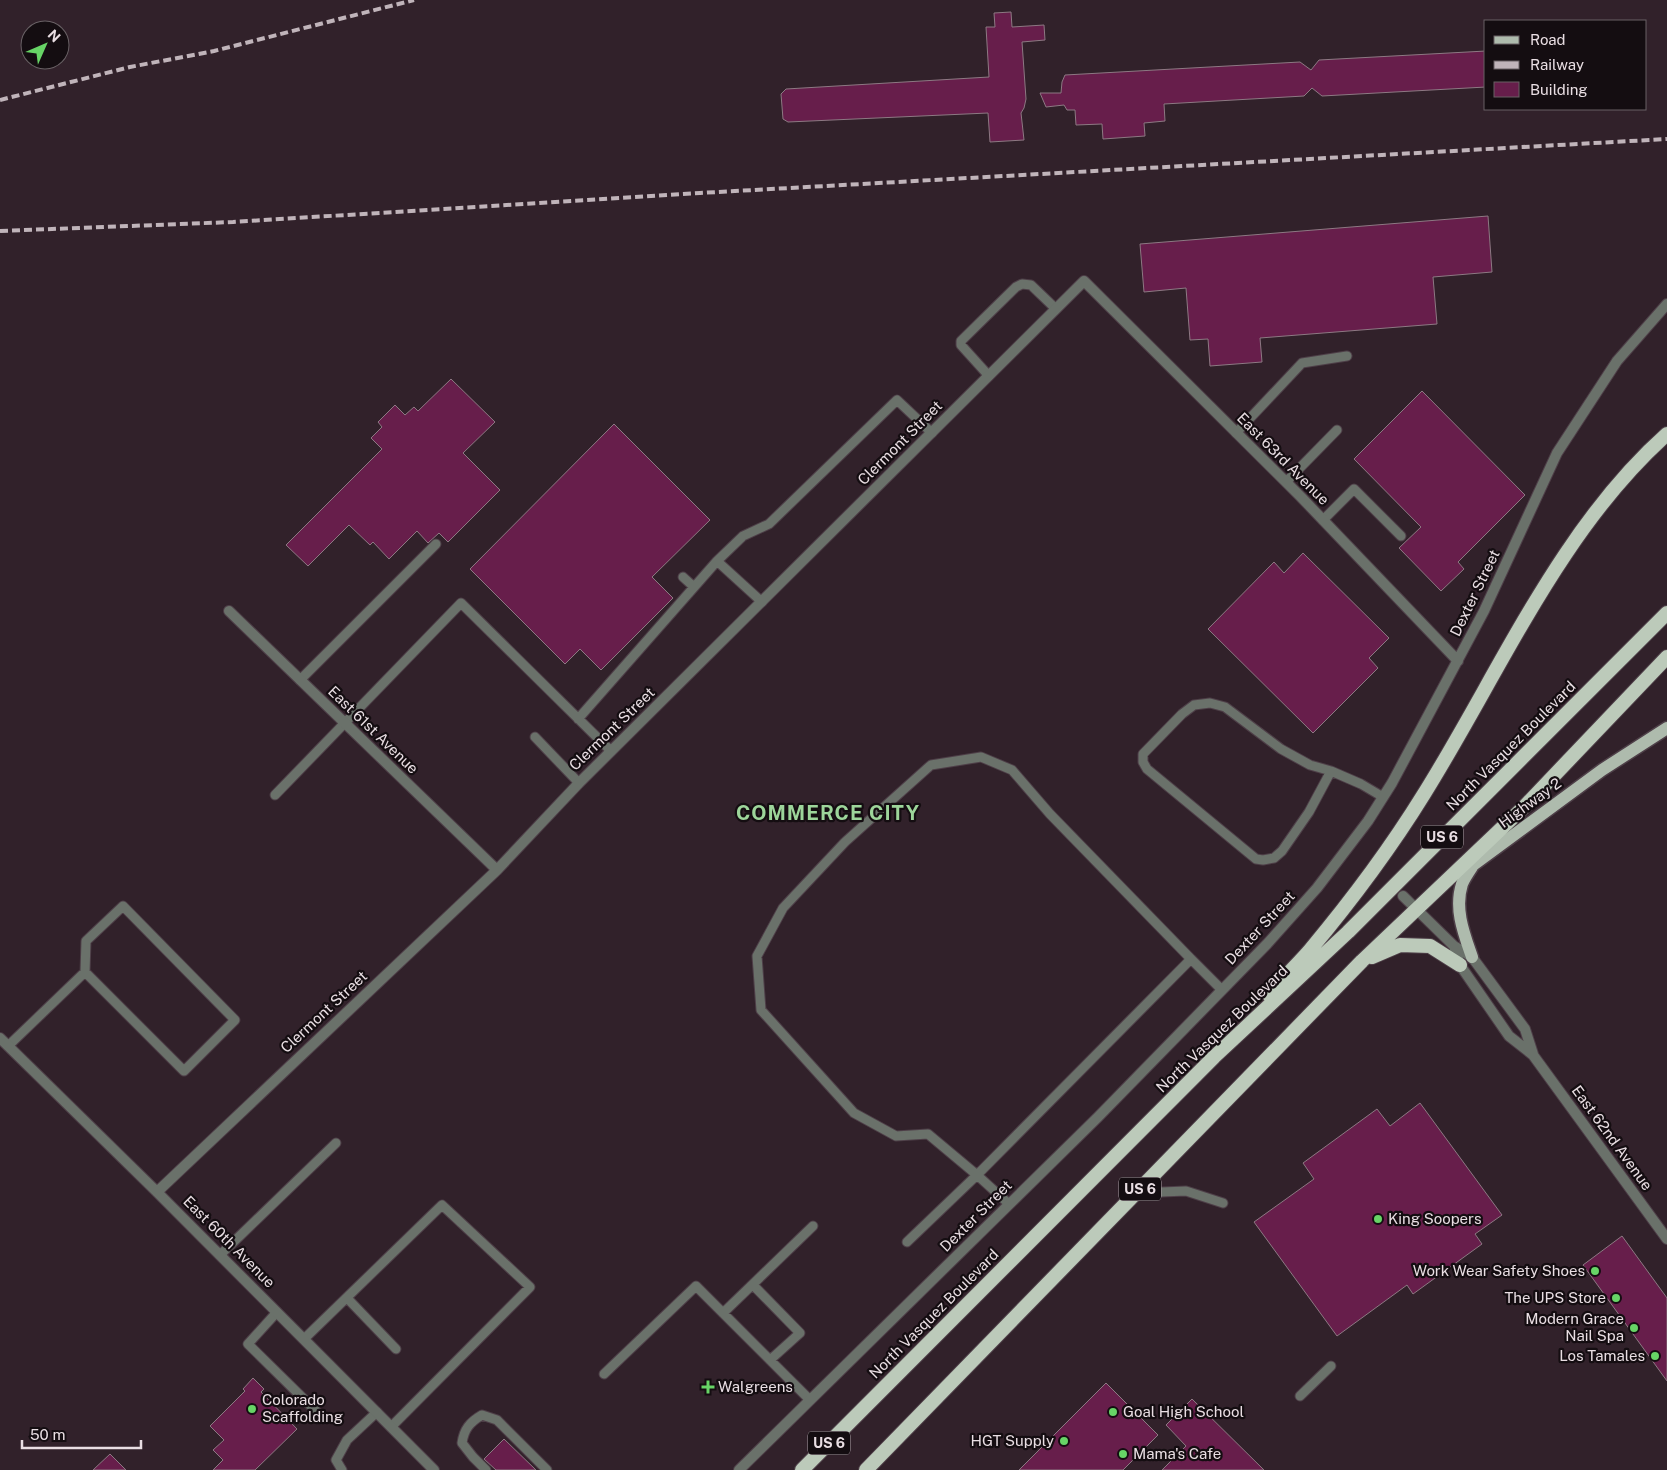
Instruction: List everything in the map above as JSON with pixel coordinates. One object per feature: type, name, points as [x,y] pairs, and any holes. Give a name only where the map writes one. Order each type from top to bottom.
[{"type":"highway","points":[[1214,1057],[1309,951],[1373,870],[1423,795],[1539,596],[1566,555],[1594,514],[1622,480],[1652,447],[1667,434]]},
{"type":"highway","name":"North Vasquez Boulevard","points":[[802,1470],[1214,1057],[1348,932],[1667,613]]},
{"type":"highway","name":"US 6","points":[[866,1470],[1362,961],[1525,806],[1667,657]]},
{"type":"highway","points":[[1362,961],[1400,946],[1430,946],[1466,961]]},
{"type":"main road","name":"Highway 2","points":[[1416,909],[1602,770],[1667,728]]},
{"type":"main road","points":[[1466,961],[1460,925],[1459,901],[1462,884],[1474,864]]},
{"type":"street","name":"Clermont Street","points":[[157,1192],[497,870],[578,783],[1084,281]]},
{"type":"street","name":"East 63rd Avenue","points":[[1084,281],[1286,482],[1458,661]]},
{"type":"street","name":"Dexter Street","points":[[739,1470],[1098,1117],[1267,944],[1317,888],[1368,821],[1392,783],[1484,611],[1558,453],[1617,361],[1667,304]]},
{"type":"street","name":"East 61st Avenue","points":[[229,612],[497,870]]},
{"type":"street","name":"East 62nd Avenue","points":[[1403,896],[1454,946],[1525,1029],[1533,1055]]},
{"type":"street","name":"East 62nd Avenue","points":[[1466,961],[1509,1036],[1533,1055],[1667,1239]]},
{"type":"street","name":"East 60th Avenue","points":[[0,1038],[157,1192],[434,1470]]},
{"type":"lane","points":[[989,376],[961,345],[961,341],[1016,286],[1030,284],[1056,309]]},
{"type":"lane","points":[[1236,433],[1302,363],[1347,356]]},
{"type":"lane","points":[[578,719],[717,561],[743,536],[769,524],[897,400],[932,433]]},
{"type":"lane","points":[[1286,482],[1337,430]]},
{"type":"lane","points":[[1323,520],[1354,489],[1401,536]]},
{"type":"lane","points":[[300,680],[436,544]]},
{"type":"lane","points":[[717,561],[762,602]]},
{"type":"lane","points":[[683,577],[694,587]]},
{"type":"lane","points":[[275,795],[461,603],[611,751]]},
{"type":"lane","points":[[1331,771],[1309,812],[1282,851],[1274,858],[1263,860],[1256,859],[1147,769],[1143,762],[1143,754],[1182,714],[1194,705],[1210,703],[1225,707],[1281,749],[1310,765],[1331,771],[1361,784],[1383,798]]},
{"type":"lane","points":[[535,737],[578,783]]},
{"type":"lane","points":[[1009,1204],[928,1134],[896,1136],[854,1114],[761,1010],[757,956],[783,908],[845,842],[932,765],[981,758],[1012,770],[1050,814],[1222,990]]},
{"type":"lane","points":[[8,1046],[84,972],[86,941],[123,906],[235,1020],[184,1071],[84,972]]},
{"type":"lane","points":[[907,1242],[977,1175],[1191,959]]},
{"type":"lane","points":[[220,1255],[336,1143]]},
{"type":"lane","points":[[1137,1193],[1186,1191],[1223,1203]]},
{"type":"lane","points":[[304,1339],[442,1204],[530,1287],[392,1427]]},
{"type":"lane","points":[[723,1313],[813,1226]]},
{"type":"lane","points":[[753,1285],[800,1333],[770,1360]]},
{"type":"lane","points":[[604,1374],[696,1286],[810,1400]]},
{"type":"lane","points":[[347,1298],[396,1349]]},
{"type":"lane","points":[[277,1312],[248,1344],[316,1411]]},
{"type":"lane","points":[[1300,1396],[1331,1366]]},
{"type":"lane","points":[[342,1470],[336,1460],[347,1440],[377,1412]]},
{"type":"lane","points":[[486,1470],[472,1457],[462,1443],[464,1432],[471,1421],[482,1416],[497,1420],[547,1470]]},
{"type":"building","points":[[1011,12],[1012,27],[1044,25],[1045,40],[1022,42],[1026,99],[1021,113],[1024,140],[990,142],[988,113],[788,122],[783,119],[781,94],[786,89],[989,77],[986,27],[995,27],[994,13]]},
{"type":"building","points":[[1484,51],[1484,87],[1322,96],[1312,88],[1304,96],[1164,104],[1165,121],[1144,123],[1145,136],[1103,139],[1102,124],[1076,125],[1075,110],[1067,110],[1064,105],[1046,107],[1040,93],[1061,93],[1065,75],[1300,62],[1311,70],[1319,60]]},
{"type":"building","points":[[1488,216],[1492,272],[1433,277],[1437,324],[1260,338],[1262,362],[1210,366],[1208,339],[1190,340],[1186,288],[1144,292],[1140,244]]},
{"type":"building","points":[[451,379],[495,422],[463,453],[500,490],[448,542],[439,533],[428,543],[417,531],[389,559],[373,542],[370,545],[349,525],[308,566],[286,545],[382,449],[371,438],[382,427],[378,422],[395,405],[405,415],[414,407],[418,411]]},
{"type":"building","points":[[1422,391],[1525,495],[1458,562],[1464,569],[1441,591],[1399,548],[1421,527],[1354,459]]},
{"type":"building","points":[[614,424],[710,520],[652,577],[673,598],[601,670],[580,649],[565,664],[470,569]]},
{"type":"building","points":[[1303,553],[1389,638],[1369,658],[1378,668],[1313,733],[1208,629],[1274,562],[1284,573]]},
{"type":"building","name":"King Soopers","points":[[1420,1103],[1502,1215],[1475,1234],[1482,1244],[1413,1294],[1407,1285],[1337,1336],[1254,1222],[1314,1179],[1303,1163],[1377,1109],[1390,1126]]},
{"type":"building","points":[[1622,1236],[1667,1298],[1667,1381],[1583,1265]]},
{"type":"building","name":"Colorado Scaffolding","points":[[253,1378],[264,1389],[261,1392],[297,1429],[255,1470],[213,1470],[223,1460],[213,1450],[224,1440],[210,1426],[245,1391],[243,1389]]},
{"type":"building","points":[[1106,1383],[1158,1435],[1123,1470],[1019,1470]]},
{"type":"building","points":[[1192,1399],[1264,1470],[1162,1470],[1186,1446],[1166,1425]]},
{"type":"building","points":[[504,1439],[536,1470],[496,1470],[484,1459]]},
{"type":"building","points":[[110,1454],[126,1470],[93,1470]]},
{"type":"railway","points":[[0,100],[130,67],[214,51],[414,0]]},
{"type":"railway","points":[[0,231],[233,222],[700,193],[1667,139]]},
{"type":"place","name":"King Soopers","points":[[1378,1219]]},
{"type":"place","name":"Work Wear Safety Shoes","points":[[1595,1271]]},
{"type":"place","name":"The UPS Store","points":[[1616,1298]]},
{"type":"place","name":"Modern Grace Nail Spa","points":[[1634,1328]]},
{"type":"place","name":"Los Tamales","points":[[1655,1356]]},
{"type":"place","name":"Walgreens","points":[[708,1387]]},
{"type":"place","name":"Colorado Scaffolding","points":[[252,1409]]},
{"type":"place","name":"Goal High School","points":[[1113,1412]]},
{"type":"place","name":"HGT Supply","points":[[1064,1441]]},
{"type":"place","name":"Mama's Cafe","points":[[1123,1454]]},
{"type":"district","name":"COMMERCE CITY","points":[[828,813]]}]
